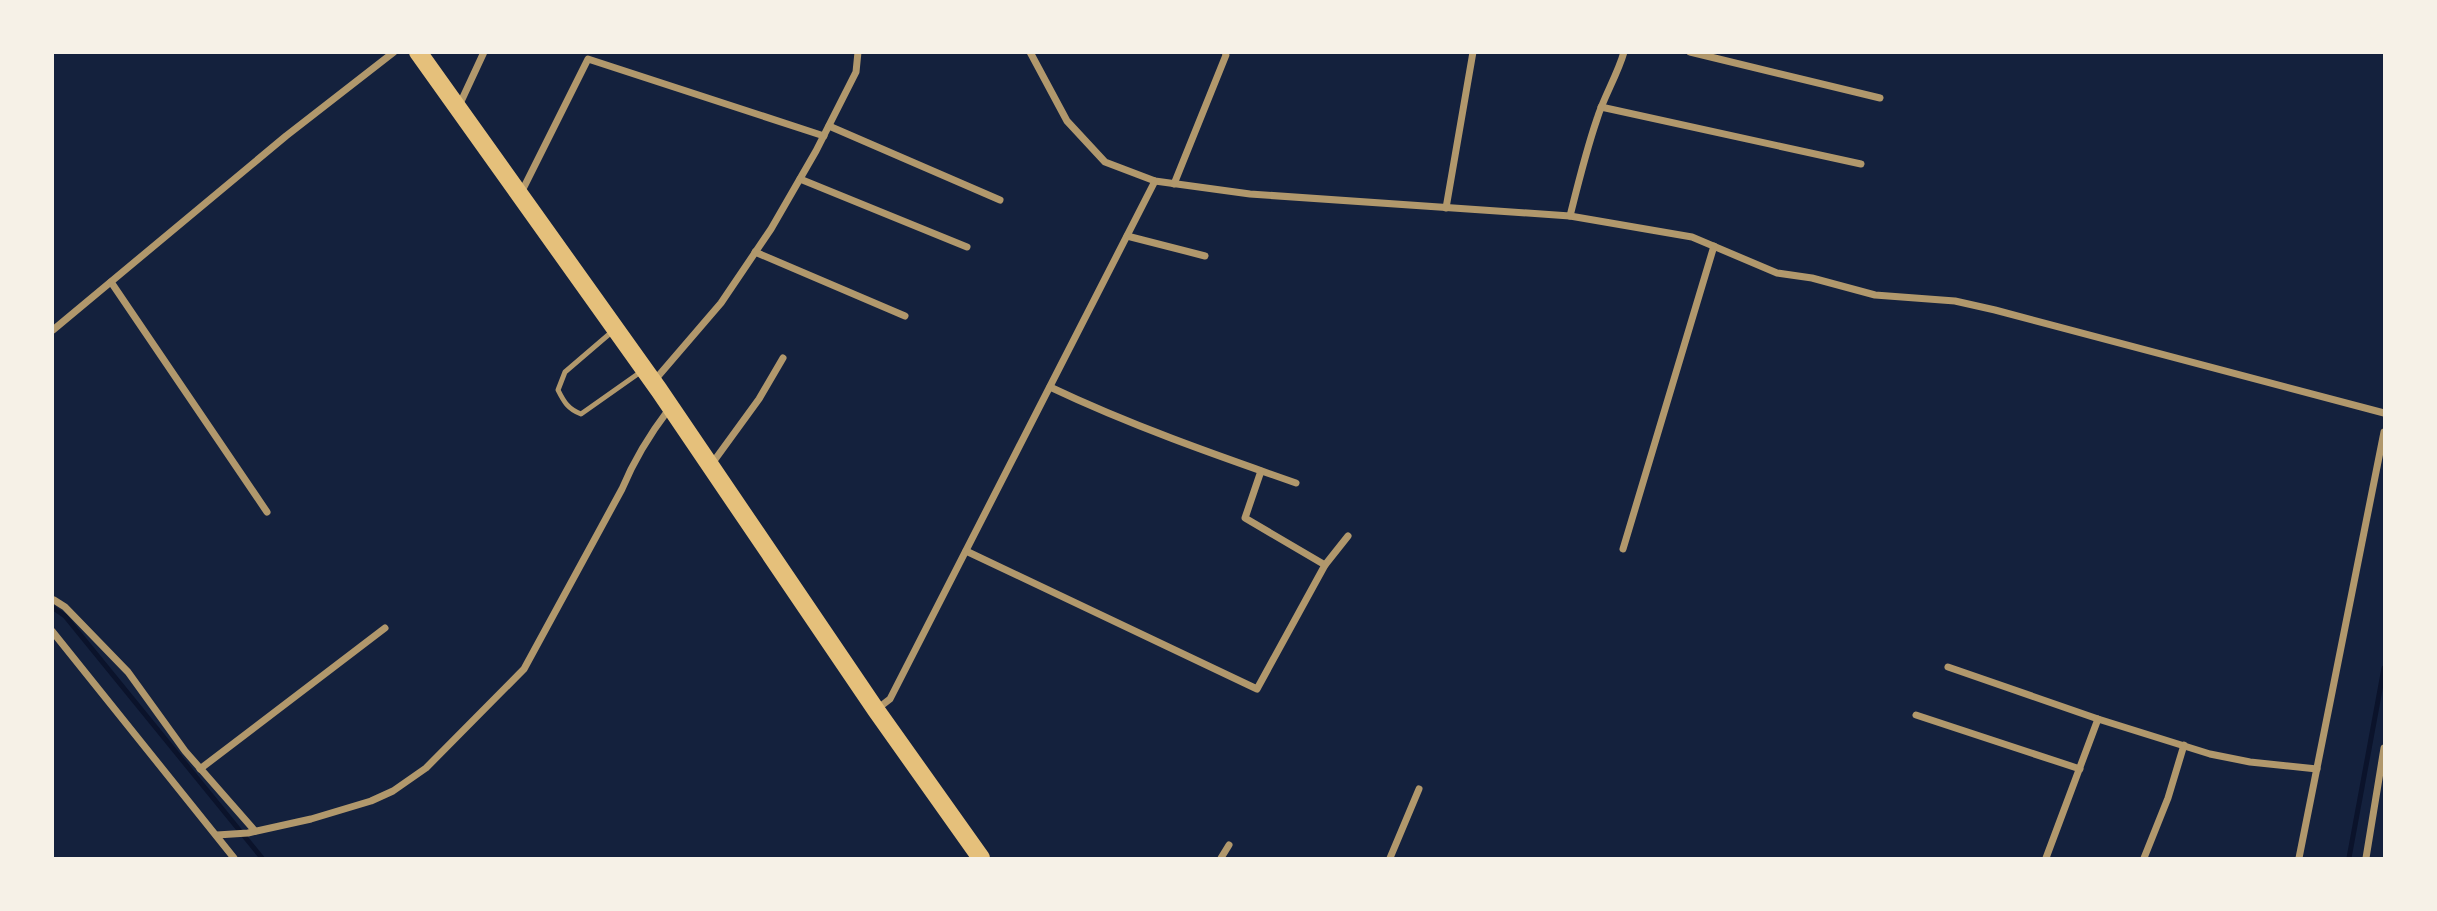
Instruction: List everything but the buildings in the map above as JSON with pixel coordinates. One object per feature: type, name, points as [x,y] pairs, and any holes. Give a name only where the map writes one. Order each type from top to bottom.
[{"type":"main road","points":[[418,52],[649,376],[876,710],[981,859]]},
{"type":"street","points":[[53,330],[286,136],[394,52]]},
{"type":"street","points":[[458,109],[484,52]]},
{"type":"street","points":[[649,376],[721,303],[755,252],[829,127],[856,72],[858,52]]},
{"type":"street","points":[[1030,52],[1067,121],[1105,162],[1155,181],[1250,194],[1570,216],[1692,237],[1777,272],[1812,278],[1875,295],[1955,301],[1995,310],[2385,413]]},
{"type":"street","points":[[1174,184],[1225,52]]},
{"type":"street","points":[[1446,208],[1473,52]]},
{"type":"street","points":[[1570,216],[1601,107],[1619,70],[1623,52]]},
{"type":"street","points":[[1690,52],[1880,98]]},
{"type":"street","points":[[520,196],[588,59],[824,136]]},
{"type":"street","points":[[1601,107],[1861,164]]},
{"type":"street","points":[[829,127],[1000,200]]},
{"type":"street","points":[[800,179],[967,247]]},
{"type":"street","points":[[876,710],[890,699],[1155,181]]},
{"type":"street","points":[[1127,236],[1205,256]]},
{"type":"street","points":[[1623,549],[1714,246]]},
{"type":"street","points":[[755,252],[905,316]]},
{"type":"street","points":[[111,282],[267,512]]},
{"type":"street","points":[[710,466],[759,399],[783,358]]},
{"type":"street","points":[[1050,387],[1156,433],[1296,483]]},
{"type":"street","points":[[217,835],[252,832],[311,819],[371,801],[393,791],[426,768],[524,669],[622,489],[632,465],[670,407]]},
{"type":"street","points":[[2299,859],[2385,432]]},
{"type":"street","points":[[1261,471],[1245,518],[1325,565]]},
{"type":"street","points":[[966,551],[1257,689],[1325,565],[1348,536]]},
{"type":"street","points":[[54,600],[65,607],[128,672],[185,751],[252,832]]},
{"type":"street","points":[[200,769],[385,628]]},
{"type":"street","points":[[52,631],[234,859]]},
{"type":"street","points":[[1948,667],[2184,746],[2238,760],[2317,769]]},
{"type":"street","points":[[1916,715],[2080,769]]},
{"type":"street","points":[[2046,859],[2098,719]]},
{"type":"street","points":[[2144,859],[2168,798],[2184,746]]},
{"type":"street","points":[[2366,859],[2385,748]]},
{"type":"street","points":[[1390,859],[1419,789]]},
{"type":"street","points":[[1221,859],[1229,845]]},
{"type":"lane","points":[[615,329],[565,373],[558,390],[569,410],[581,414],[649,376]]},
{"type":"waterway","points":[[52,607],[65,616],[262,858]]},
{"type":"waterway","points":[[2349,858],[2384,668]]}]
